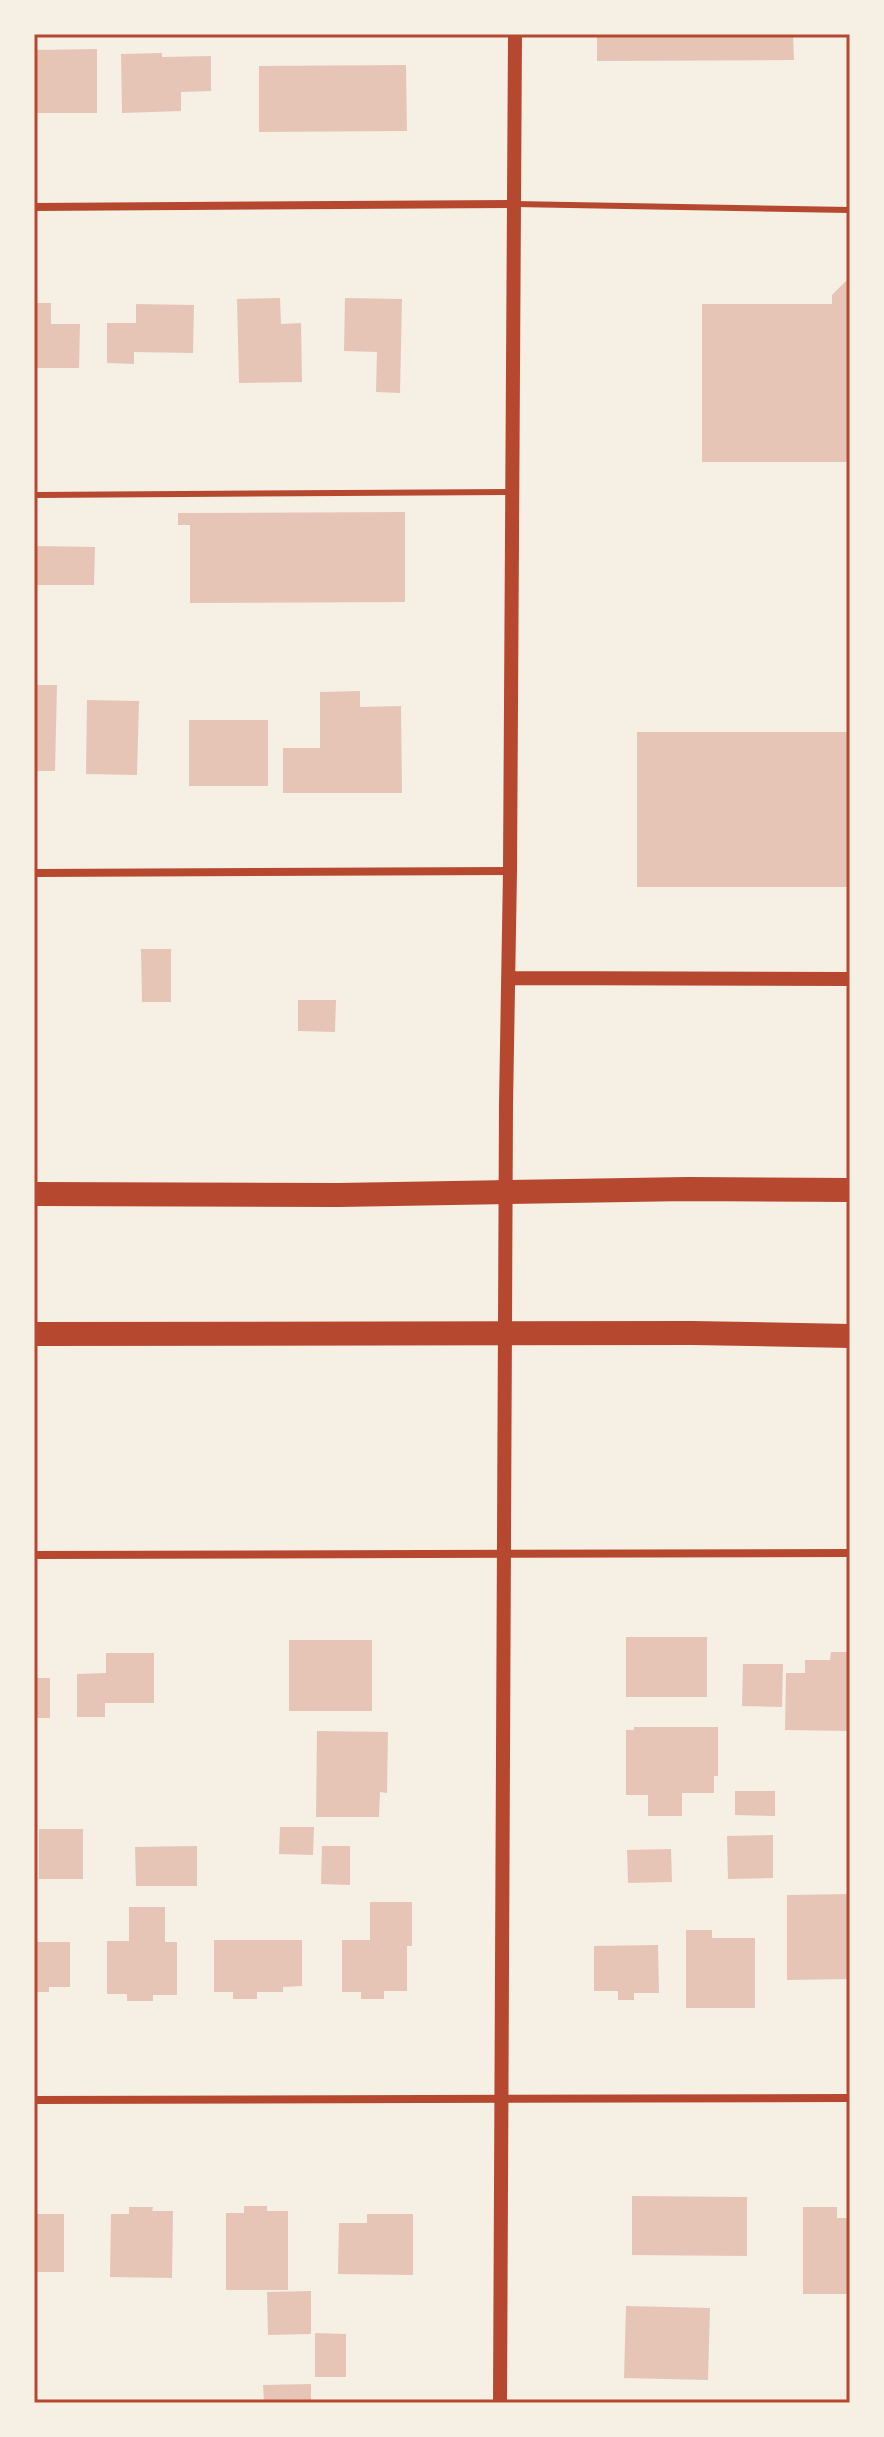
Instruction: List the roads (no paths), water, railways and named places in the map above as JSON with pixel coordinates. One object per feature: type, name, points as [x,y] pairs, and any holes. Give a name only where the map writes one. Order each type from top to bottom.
[{"type":"highway","points":[[34,1194],[338,1195],[688,1189],[850,1190]]},
{"type":"highway","points":[[34,1334],[692,1333],[850,1336]]},
{"type":"street","points":[[500,2403],[515,34]]},
{"type":"street","points":[[34,207],[513,204]]},
{"type":"street","points":[[34,873],[510,871]]},
{"type":"street","points":[[509,978],[850,979]]},
{"type":"street","points":[[34,1555],[850,1553]]},
{"type":"street","points":[[34,2100],[850,2098]]},
{"type":"lane","points":[[513,204],[850,210]]},
{"type":"lane","points":[[34,495],[511,492]]}]
